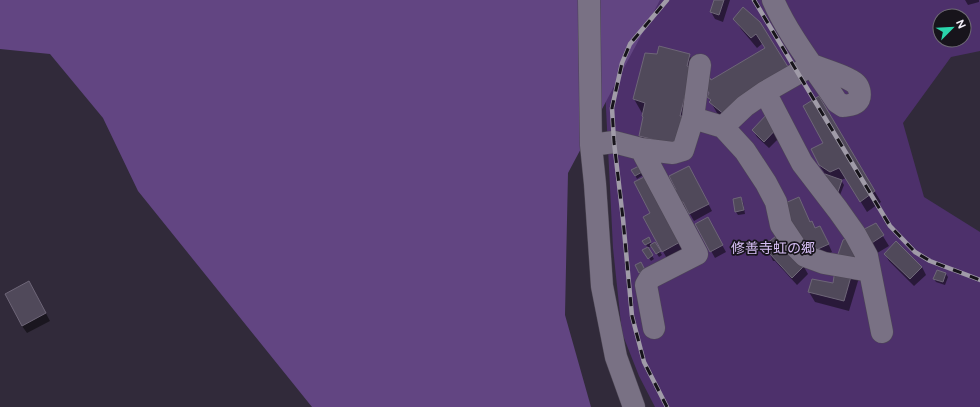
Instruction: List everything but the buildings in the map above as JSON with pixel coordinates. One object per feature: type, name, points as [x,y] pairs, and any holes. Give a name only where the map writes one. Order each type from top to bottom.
[{"type":"street","points":[[589,0],[591,145],[602,286],[616,357],[634,407]]},
{"type":"street","points":[[723,127],[745,106],[765,92],[812,65],[780,16],[773,0]]},
{"type":"street","points":[[591,145],[614,142],[641,149],[673,153],[684,150],[693,118],[700,65]]},
{"type":"street","points":[[765,92],[802,163],[854,234],[867,256],[882,332]]},
{"type":"street","points":[[693,118],[723,127],[745,151],[755,165],[776,202],[781,225],[795,246],[805,256],[824,263],[870,271]]},
{"type":"street","points":[[641,149],[697,254],[650,278],[646,285],[654,328]]},
{"type":"green space","name":"修善寺虹の郷","points":[[615,0],[980,0],[980,51],[951,57],[903,123],[924,197],[980,232],[980,407],[655,407],[639,376],[622,333],[613,248],[604,68]]},
{"type":"shaded area","points":[[0,0],[660,0],[568,173],[565,315],[591,407],[312,407],[138,191],[103,118],[50,54],[0,49]]},
{"type":"railway","points":[[667,0],[630,44],[622,63],[612,108],[614,142],[632,316],[644,362],[667,407]]},
{"type":"railway","points":[[754,0],[890,226],[915,252],[930,261],[980,280]]}]
